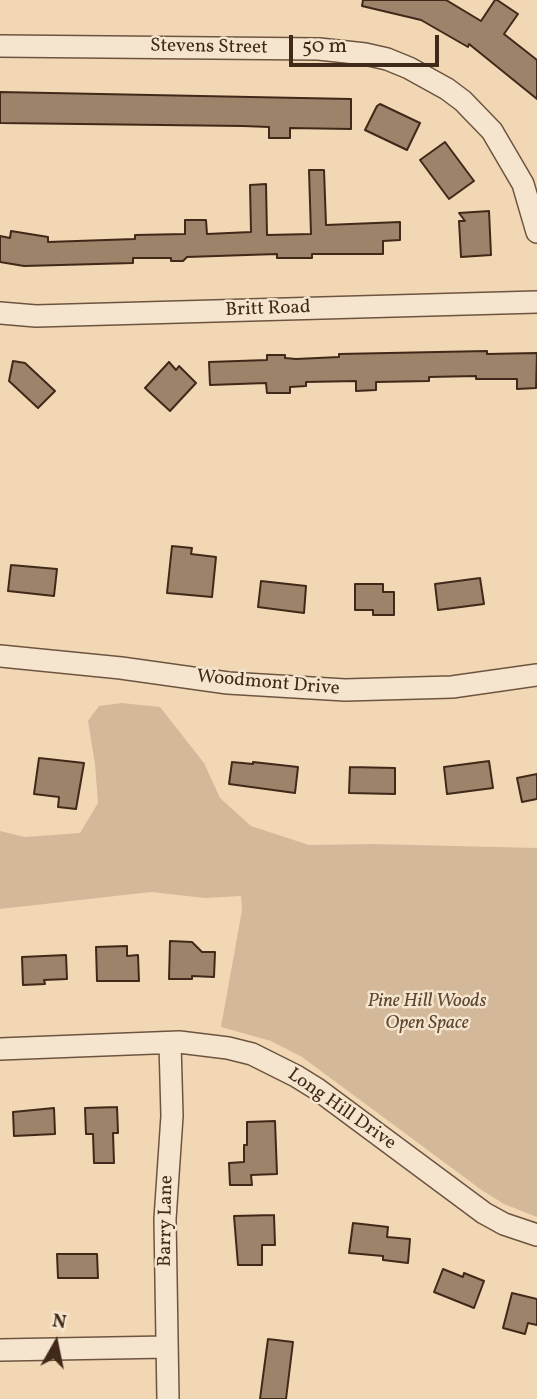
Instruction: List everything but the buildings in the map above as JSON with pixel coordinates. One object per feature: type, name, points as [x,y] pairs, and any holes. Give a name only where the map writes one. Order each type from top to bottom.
[{"type":"street","name":"Stevens Street","points":[[0,46],[319,49],[354,52],[387,59],[430,78],[447,89],[492,131],[523,184],[537,232]]},
{"type":"street","name":"Britt Road","points":[[0,313],[36,316],[537,302]]},
{"type":"street","name":"Woodmont Drive","points":[[0,656],[71,662],[229,683],[334,690],[452,687],[537,675]]},
{"type":"street","name":"Long Hill Drive","points":[[0,1049],[170,1043],[204,1044],[252,1054],[317,1089],[465,1201],[504,1224],[537,1236]]},
{"type":"street","name":"Barry Lane","points":[[167,1399],[165,1209],[172,1107],[170,1043]]},
{"type":"street","points":[[0,1350],[167,1347]]},
{"type":"green space","name":"Pine Hill Woods Open Space","points":[[122,703],[160,707],[204,763],[220,798],[251,826],[309,845],[537,848],[537,1217],[504,1204],[483,1191],[302,1057],[271,1041],[221,1027],[242,910],[241,896],[205,898],[151,892],[0,909],[0,831],[25,837],[80,833],[98,803],[88,721],[99,706]]}]
